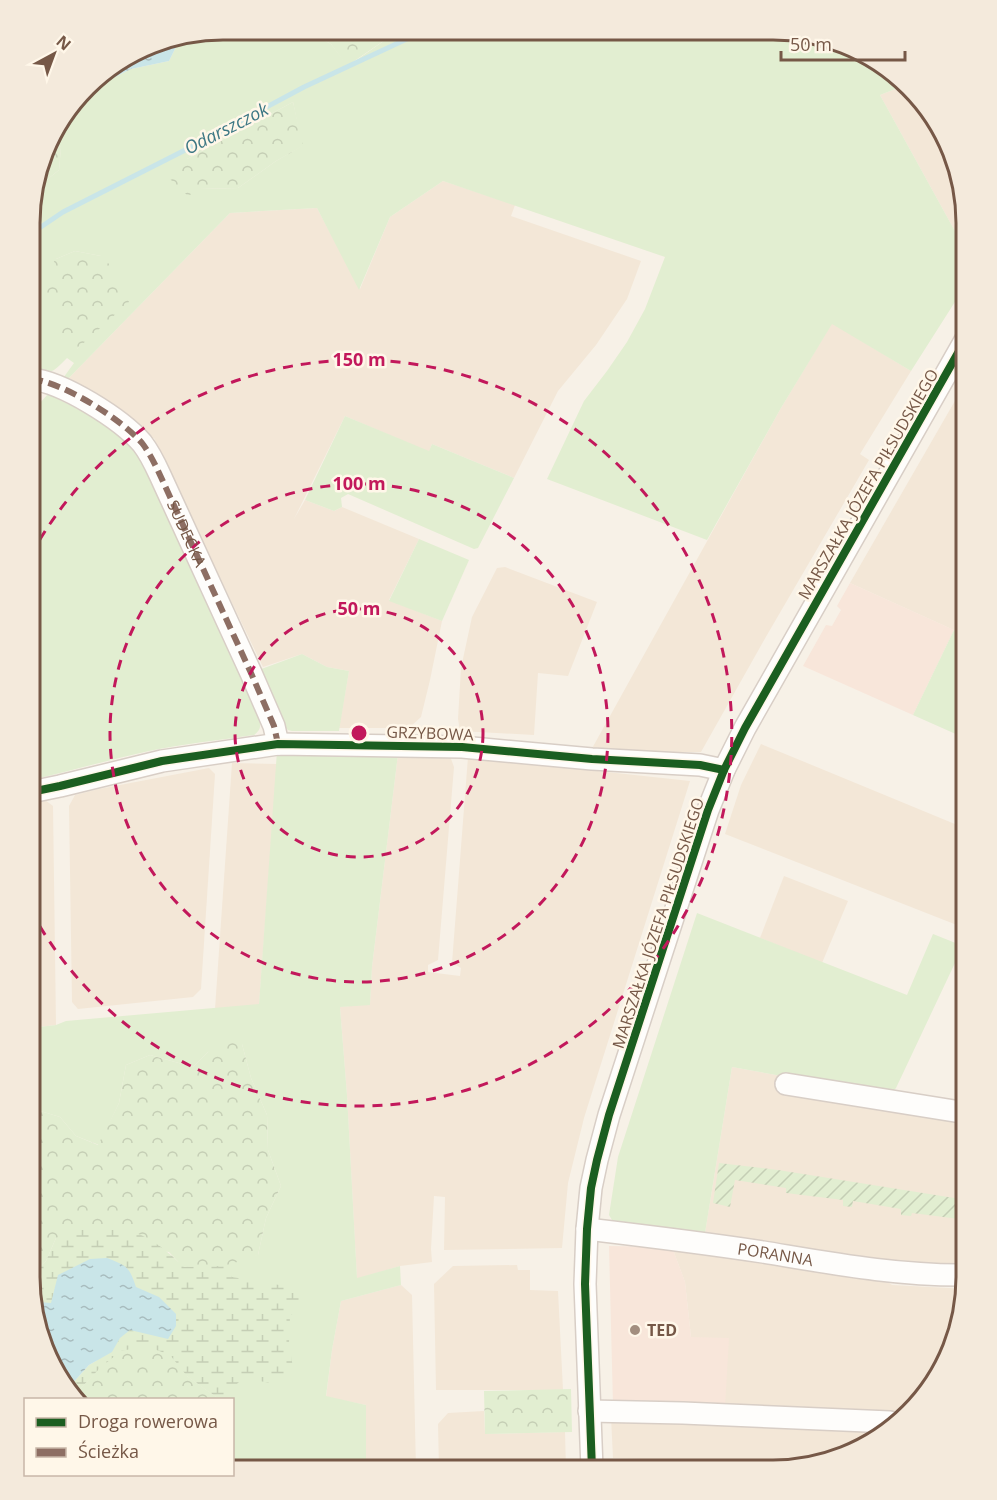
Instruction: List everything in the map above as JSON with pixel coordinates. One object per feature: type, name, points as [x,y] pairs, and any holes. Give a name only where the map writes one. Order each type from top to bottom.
[{"type":"street","name":"MARSZAŁKA JÓZEFA PIŁSUDSKIEGO","points":[[592,1460],[585,1284],[587,1229],[593,1179],[609,1115],[708,810],[724,770],[762,698],[956,357]]},
{"type":"street","name":"SUDECKA","points":[[40,381],[52,384],[92,404],[131,432],[143,445],[160,475],[251,673],[274,726],[278,744]]},
{"type":"street","name":"GRZYBOWA","points":[[40,790],[162,761],[278,744],[462,747],[592,759],[700,765],[724,770]]},
{"type":"street","points":[[786,1084],[956,1111]]},
{"type":"street","name":"PORANNA","points":[[587,1229],[704,1243],[837,1264],[935,1276],[956,1275]]},
{"type":"street","points":[[590,1411],[885,1422]]},
{"type":"shaded area","points":[[897,88],[919,112],[932,132],[943,154],[953,188],[956,233],[880,95]]},
{"type":"shaded area","points":[[443,181],[515,205],[511,216],[641,261],[627,299],[596,345],[558,391],[514,478],[432,444],[429,452],[345,416],[294,519],[305,500],[334,511],[342,507],[419,539],[389,600],[442,621],[421,717],[409,728],[339,728],[349,671],[327,667],[302,654],[263,667],[154,438],[146,438],[64,383],[230,213],[317,208],[360,289],[390,217]]},
{"type":"shaded area","points":[[832,323],[911,371],[860,454],[869,460],[701,752],[590,752],[781,408]]},
{"type":"shaded area","points":[[956,399],[956,631],[850,583]]},
{"type":"shaded area","points":[[505,567],[597,602],[568,676],[538,673],[534,735],[460,731],[458,719],[461,668],[472,617],[497,568]]},
{"type":"shaded area","points":[[850,583],[954,630],[913,715],[803,666],[826,625],[832,626],[841,610],[837,606]]},
{"type":"shaded area","points":[[761,744],[956,824],[956,925],[725,834],[741,785]]},
{"type":"shaded area","points":[[398,754],[450,756],[454,767],[438,960],[428,965],[428,972],[460,976],[461,968],[452,963],[468,757],[690,781],[584,1118],[568,1183],[562,1248],[444,1250],[445,1197],[434,1196],[432,1262],[400,1266],[357,1279],[340,1007],[370,1004],[372,967]]},
{"type":"shaded area","points":[[232,763],[277,764],[259,1005],[215,1009]]},
{"type":"shaded area","points":[[209,768],[215,774],[201,989],[193,997],[78,1009],[72,1002],[69,806],[75,795]]},
{"type":"shaded area","points":[[45,800],[53,806],[56,1025],[40,1027],[40,801]]},
{"type":"shaded area","points":[[784,876],[848,901],[822,963],[760,938]]},
{"type":"shaded area","points":[[732,1067],[787,1077],[956,1117],[956,1267],[917,1265],[859,1258],[705,1233]]},
{"type":"shaded area","points":[[609,1246],[672,1247],[685,1282],[691,1337],[729,1338],[725,1407],[613,1405]]},
{"type":"shaded area","points":[[672,1247],[886,1281],[892,1285],[956,1288],[953,1312],[943,1346],[919,1388],[893,1415],[725,1407],[691,1337],[685,1282]]},
{"type":"shaded area","points":[[517,1265],[518,1270],[530,1270],[530,1290],[558,1291],[563,1390],[436,1390],[434,1284],[453,1266]]},
{"type":"shaded area","points":[[401,1285],[412,1295],[416,1460],[366,1460],[366,1405],[326,1397],[341,1301]]},
{"type":"shaded area","points":[[484,1411],[485,1434],[565,1432],[566,1460],[439,1460],[438,1424],[448,1413]]},
{"type":"shaded area","points":[[611,1417],[873,1430],[843,1446],[797,1458],[666,1460],[613,1458]]},
{"type":"green space","points":[[224,40],[324,40],[331,44],[348,66],[385,40],[773,40],[821,47],[843,54],[865,65],[897,88],[880,95],[956,233],[956,300],[911,371],[832,324],[781,408],[707,540],[547,479],[584,401],[627,342],[645,309],[665,257],[443,181],[390,217],[359,290],[317,208],[230,213],[64,383],[61,381],[74,363],[67,358],[51,372],[40,374],[40,224],[46,180],[59,170],[61,147],[58,146],[65,132],[94,94],[111,79],[131,69],[169,61],[176,47]],"holes":[[[293,102],[302,146],[238,188],[199,189],[187,159]],[[75,251],[101,256],[88,338],[77,349],[61,338],[56,259]]]},
{"type":"green space","points":[[324,40],[385,40],[347,66],[331,44]]},
{"type":"green space","points":[[293,102],[303,146],[276,161],[238,188],[200,189],[188,196],[170,179],[187,159]]},
{"type":"green space","points":[[58,146],[61,147],[59,170],[46,180]]},
{"type":"green space","points":[[75,251],[101,256],[116,271],[129,302],[77,349],[67,352],[61,338],[61,316],[47,295],[43,276],[56,259]]},
{"type":"green space","points":[[48,394],[83,412],[120,436],[139,457],[259,718],[260,728],[254,735],[149,751],[40,778],[40,403]]},
{"type":"green space","points":[[345,416],[429,451],[432,444],[514,478],[478,548],[474,549],[348,494],[341,498],[342,507],[334,511],[305,500]]},
{"type":"green space","points":[[419,539],[469,560],[442,621],[389,601]]},
{"type":"green space","points":[[954,630],[956,631],[956,734],[913,715]]},
{"type":"green space","points":[[302,654],[327,667],[349,671],[339,731],[292,731],[280,723],[256,671]]},
{"type":"green space","points":[[277,751],[398,754],[372,967],[370,1005],[340,1007],[357,1278],[400,1266],[401,1285],[341,1301],[332,1350],[326,1396],[366,1405],[366,1460],[234,1460],[234,1398],[218,1398],[187,1376],[100,1368],[79,1390],[74,1382],[120,1338],[43,1305],[40,1274],[258,1255],[266,1218],[281,1186],[268,1150],[267,1115],[251,1078],[242,1044],[208,1052],[193,1067],[150,1055],[126,1065],[119,1103],[99,1145],[76,1136],[60,1117],[40,1111],[40,1027],[66,1021],[259,1004]]},
{"type":"green space","points":[[697,913],[907,995],[933,934],[956,943],[956,961],[896,1088],[891,1093],[732,1067],[705,1233],[617,1224],[612,1220],[609,1215],[618,1157]]},
{"type":"green space","points":[[228,1039],[242,1044],[251,1078],[267,1115],[268,1150],[281,1186],[266,1218],[258,1255],[225,1266],[183,1267],[169,1252],[56,1238],[46,1261],[40,1266],[40,1111],[60,1117],[76,1136],[98,1145],[119,1103],[126,1065],[150,1055],[193,1067],[208,1052]]},
{"type":"green space","points":[[719,1163],[956,1198],[956,1219],[912,1213],[911,1216],[901,1215],[901,1209],[853,1201],[852,1207],[843,1206],[843,1200],[786,1193],[786,1188],[735,1180],[730,1207],[713,1203]]},
{"type":"green space","points":[[86,1228],[124,1230],[149,1239],[184,1267],[225,1266],[232,1277],[297,1288],[304,1304],[290,1316],[289,1343],[293,1368],[276,1384],[254,1380],[238,1383],[218,1398],[187,1376],[170,1355],[146,1346],[121,1351],[79,1390],[74,1382],[89,1365],[112,1352],[120,1338],[159,1297],[136,1287],[131,1274],[55,1290],[51,1303],[43,1302],[40,1266],[46,1261],[56,1238]]},
{"type":"green space","points":[[146,1346],[170,1355],[187,1376],[218,1398],[87,1398],[79,1390],[100,1368],[122,1351]]},
{"type":"green space","points":[[571,1389],[572,1432],[485,1434],[484,1391]]},
{"type":"water","points":[[176,47],[169,61],[131,69],[111,79],[154,54]]},
{"type":"water","points":[[107,1258],[126,1268],[136,1287],[159,1297],[176,1314],[176,1326],[168,1339],[130,1330],[120,1338],[112,1352],[89,1365],[74,1382],[54,1346],[43,1302],[51,1303],[58,1275],[90,1259]]},
{"type":"waterway","name":"Odarszczok","points":[[40,228],[63,212],[304,87],[405,40]]},
{"type":"marked path","points":[[40,381],[59,387],[91,403],[133,433],[145,447],[251,673],[274,726],[278,744]]},
{"type":"cycle path","points":[[592,1460],[585,1284],[591,1188],[609,1115],[708,810],[724,770],[745,728],[956,356]]},
{"type":"cycle path","points":[[40,790],[162,761],[278,744],[462,747],[592,759],[700,765],[724,770]]},
{"type":"place","name":"TED","points":[[635,1330]]}]
